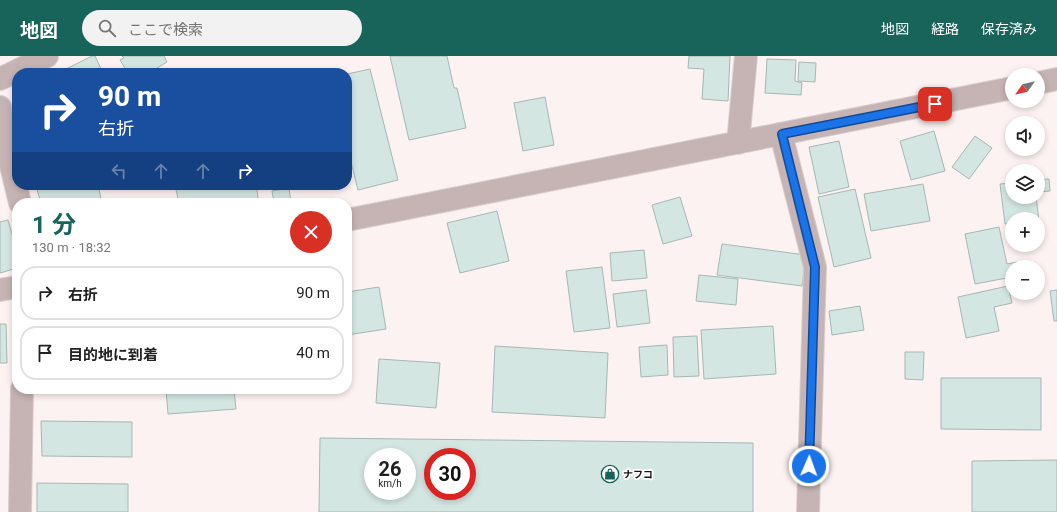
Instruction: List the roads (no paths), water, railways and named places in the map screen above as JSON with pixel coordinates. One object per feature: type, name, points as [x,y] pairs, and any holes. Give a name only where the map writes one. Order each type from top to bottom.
[{"type":"street","points":[[22,68],[47,56]]},
{"type":"street","points":[[738,143],[746,56]]},
{"type":"street","points":[[0,79],[12,73]]},
{"type":"street","points":[[1045,82],[1057,79]]},
{"type":"street","points":[[352,219],[1005,89]]},
{"type":"street","points":[[0,107],[2,141],[12,175]]},
{"type":"street","points":[[782,134],[815,267],[808,512]]},
{"type":"street","points":[[0,290],[12,288]]},
{"type":"street","points":[[20,512],[22,394]]},
{"type":"place","name":"ナフコ","points":[[610,474]]}]
